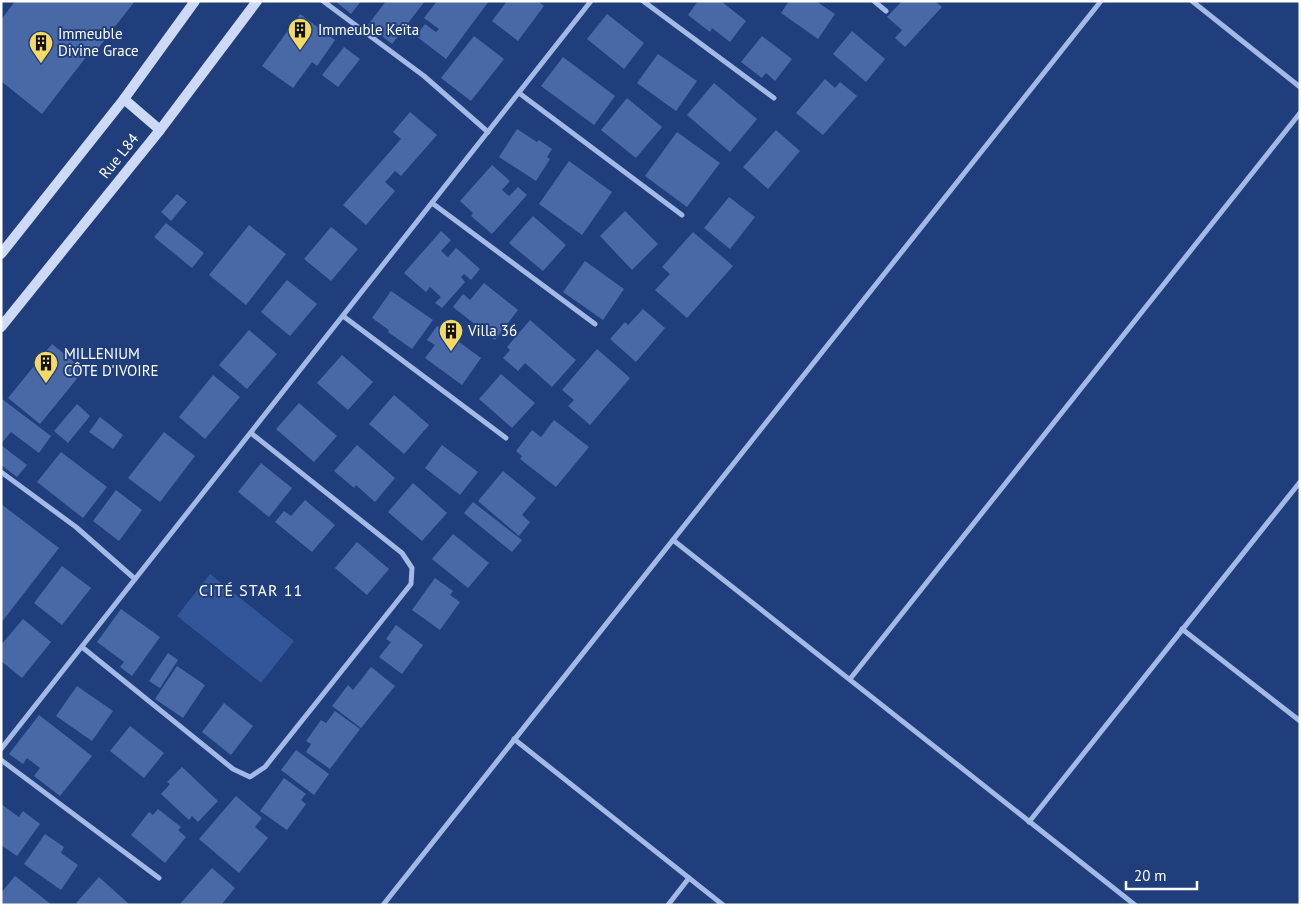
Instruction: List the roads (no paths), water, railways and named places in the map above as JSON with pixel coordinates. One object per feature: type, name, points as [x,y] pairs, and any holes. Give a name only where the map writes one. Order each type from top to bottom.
[{"type":"main road","name":"Rue L84","points":[[1,254],[124,99],[195,1]]},
{"type":"main road","name":"Rue L84","points":[[1,327],[160,130],[257,1]]},
{"type":"main road","points":[[124,99],[160,130]]},
{"type":"street","points":[[323,1],[424,76],[488,132]]},
{"type":"street","points":[[1,749],[591,1]]},
{"type":"street","points":[[643,1],[774,98]]},
{"type":"street","points":[[874,1],[886,11]]},
{"type":"street","points":[[383,905],[1101,1]]},
{"type":"street","points":[[1192,1],[1300,86]]},
{"type":"street","points":[[519,93],[682,215]]},
{"type":"street","points":[[850,679],[1300,113]]},
{"type":"street","points":[[432,203],[595,324]]},
{"type":"street","points":[[343,316],[506,438]]},
{"type":"street","points":[[82,647],[233,769],[250,777],[265,768],[405,592],[411,584],[412,568],[402,553],[251,433]]},
{"type":"street","points":[[1,472],[76,527],[135,579]]},
{"type":"street","points":[[1029,822],[1300,482]]},
{"type":"street","points":[[673,540],[1135,905]]},
{"type":"street","points":[[1182,629],[1300,721]]},
{"type":"street","points":[[514,739],[723,905]]},
{"type":"street","points":[[1,760],[159,878]]},
{"type":"street","points":[[668,905],[689,878]]},
{"type":"place","name":"Immeuble Keïta","points":[[300,51]]},
{"type":"place","name":"Immeuble Divine Grace","points":[[41,64]]},
{"type":"place","name":"Villa 36","points":[[451,352]]},
{"type":"place","name":"MILLENIUM CÔTE D'IVOIRE","points":[[46,384]]},
{"type":"district","name":"CITÉ STAR 11","points":[[251,590]]}]
